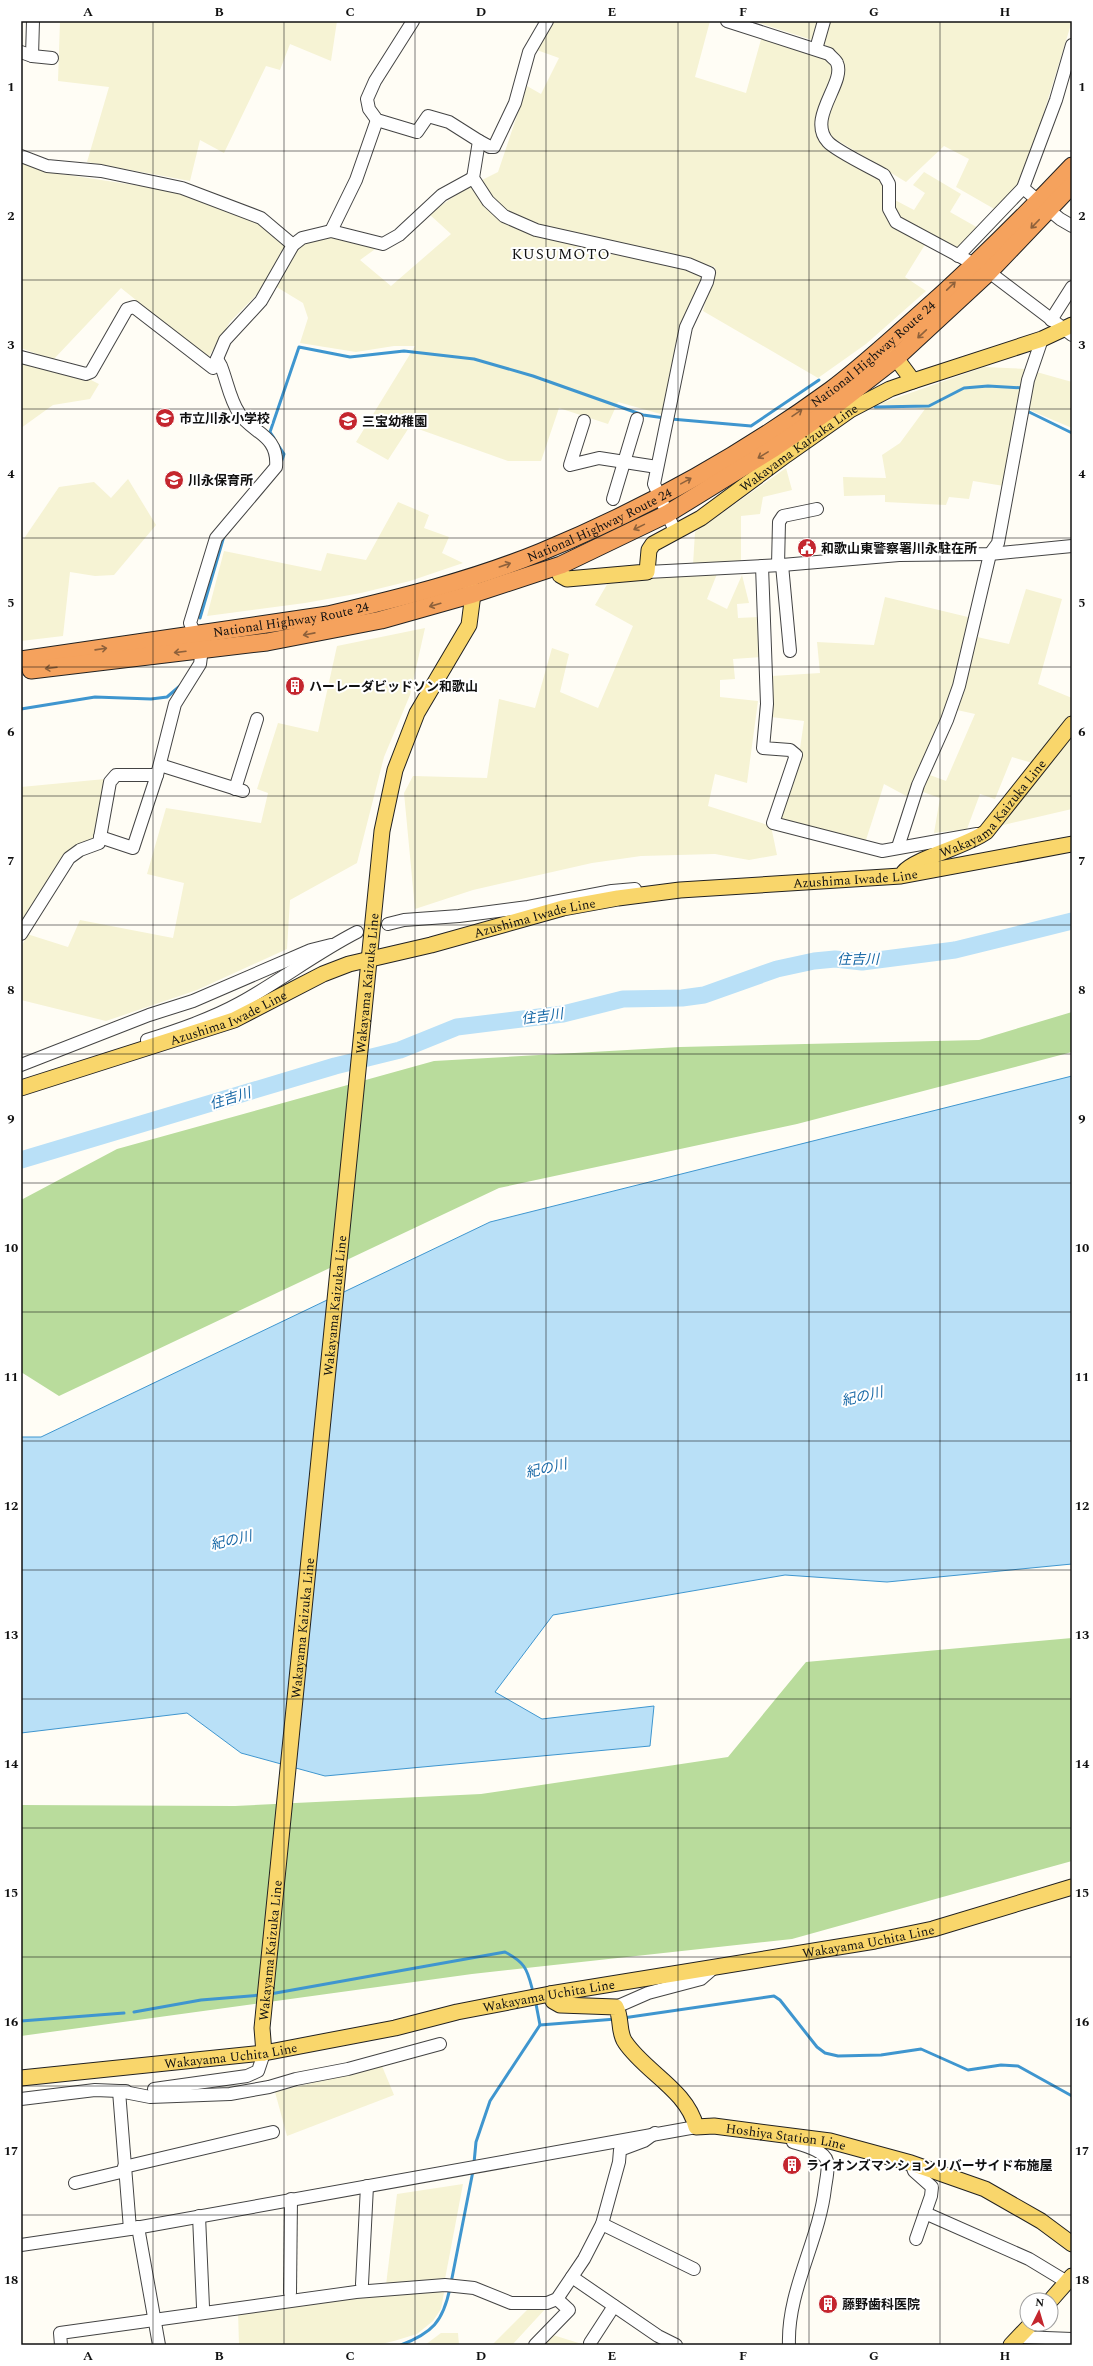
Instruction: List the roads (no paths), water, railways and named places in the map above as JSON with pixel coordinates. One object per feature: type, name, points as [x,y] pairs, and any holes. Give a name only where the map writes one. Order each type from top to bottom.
[{"type":"highway","name":"National Highway Route 24","points":[[21,660],[198,643],[267,642],[381,620],[473,594],[558,566],[667,514],[774,448],[828,411],[896,358],[989,272],[1044,206],[1072,166]]},
{"type":"highway","name":"National Highway Route 24","points":[[21,672],[198,643],[328,615],[468,578],[540,553],[626,514],[747,447],[832,389],[882,348],[974,264],[1044,206],[1072,185]]},
{"type":"main road","name":"Wakayama Kaizuka Line","points":[[647,572],[649,550],[660,539],[701,518],[830,423],[890,389],[913,380],[1069,330]]},
{"type":"main road","points":[[882,348],[896,358],[913,380]]},
{"type":"main road","points":[[558,566],[560,575],[567,579],[647,572]]},
{"type":"main road","name":"Wakayama Kaizuka Line","points":[[264,2053],[262,2028],[382,831],[395,770],[417,713],[469,625],[473,594],[468,578]]},
{"type":"main road","name":"Wakayama Kaizuka Line","points":[[901,876],[906,869],[915,864],[974,841],[986,832],[1072,724]]},
{"type":"main road","name":"Azushima Iwade Line","points":[[21,1088],[234,1020],[323,974],[368,959],[431,945],[563,908],[618,898],[680,890],[901,876],[1072,844]]},
{"type":"main road","name":"Wakayama Uchita Line","points":[[21,2078],[264,2053],[395,2028],[456,2012],[550,1994],[875,1941],[933,1929],[1072,1887]]},
{"type":"main road","points":[[550,1994],[554,2001],[560,2005],[617,2010],[624,2042],[689,2108],[696,2127]]},
{"type":"main road","name":"Hoshiya Station Line","points":[[696,2127],[714,2126],[830,2141],[911,2163],[985,2189],[1041,2221],[1072,2244]]},
{"type":"main road","points":[[1058,2292],[1069,2279]]},
{"type":"main road","points":[[1015,2341],[1023,2332]]},
{"type":"street","points":[[33,21],[26,54],[52,58]]},
{"type":"street","points":[[413,21],[375,81],[367,99],[369,108],[376,120],[417,132],[428,116],[449,122],[490,147],[494,147],[518,97],[529,52],[547,21]]},
{"type":"street","points":[[727,21],[829,54],[837,63],[838,72],[822,114],[823,133],[829,143],[884,176],[889,184],[889,209],[896,222],[989,272],[1051,320],[1069,330]]},
{"type":"street","points":[[816,49],[824,21]]},
{"type":"street","points":[[958,256],[1023,188],[1056,100],[1072,45]]},
{"type":"street","points":[[331,231],[356,180],[376,120]]},
{"type":"street","points":[[479,141],[473,178],[488,201],[504,216],[536,230],[688,264],[709,273],[707,282],[686,327],[654,484],[675,531]]},
{"type":"street","points":[[21,156],[47,166],[101,171],[182,188],[261,218],[293,245]]},
{"type":"street","points":[[21,357],[86,374],[91,372],[128,309],[134,307],[213,368],[225,340],[261,301],[293,245],[302,238],[331,231],[383,244],[399,234],[442,195],[473,178]]},
{"type":"street","points":[[1023,188],[1044,206],[1072,226]]},
{"type":"street","points":[[1051,320],[1072,287]]},
{"type":"street","points":[[898,847],[918,785],[947,720],[959,686],[990,554],[998,543],[1028,380],[1042,339]]},
{"type":"street","points":[[100,837],[133,848],[159,770],[175,704],[200,664],[198,643],[190,623],[216,538],[276,467],[277,459],[268,439],[239,414],[221,366],[216,359]]},
{"type":"street","points":[[613,499],[637,419]]},
{"type":"street","points":[[584,421],[570,465],[599,458],[657,467]]},
{"type":"street","points":[[790,651],[780,565],[779,522],[783,516],[817,509]]},
{"type":"street","points":[[647,572],[780,565],[899,555],[990,554],[1072,546]]},
{"type":"street","points":[[762,566],[767,704],[763,748],[790,750],[796,755],[773,822],[882,851],[986,832]]},
{"type":"street","points":[[21,934],[69,858],[80,850],[99,843],[110,782],[116,775],[159,770],[239,790],[257,719]]},
{"type":"street","points":[[388,924],[404,920],[460,916],[528,907],[612,891],[663,887],[680,890]]},
{"type":"street","points":[[90,1067],[126,1048],[190,1026],[240,1004],[331,945],[357,932]]},
{"type":"street","points":[[21,1065],[149,1015],[193,1001],[311,950],[331,945]]},
{"type":"street","points":[[617,2010],[648,1993],[701,1979],[716,1966]]},
{"type":"street","points":[[119,2091],[150,2097],[230,2094],[269,2087],[440,2044]]},
{"type":"street","points":[[21,2099],[95,2090],[119,2091],[169,2088],[247,2076],[258,2071],[264,2053]]},
{"type":"street","points":[[119,2091],[125,2169],[134,2228],[156,2321],[159,2345]]},
{"type":"street","points":[[21,2245],[134,2228],[655,2133],[696,2127]]},
{"type":"street","points":[[75,2183],[273,2132]]},
{"type":"street","points":[[61,2345],[60,2333],[156,2321],[356,2292],[444,2285],[474,2288],[511,2303],[547,2304],[557,2299],[572,2277],[602,2224],[620,2150],[644,2142],[655,2133]]},
{"type":"street","points":[[789,2345],[788,2323],[824,2204],[827,2175],[827,2160],[823,2155],[793,2142],[792,2135]]},
{"type":"street","points":[[911,2163],[914,2172],[932,2187],[932,2196],[916,2239]]},
{"type":"street","points":[[362,2284],[367,2186]]},
{"type":"street","points":[[290,2293],[292,2199]]},
{"type":"street","points":[[925,2213],[1029,2259],[1069,2279]]},
{"type":"street","points":[[199,2216],[203,2307]]},
{"type":"street","points":[[602,2224],[694,2269]]},
{"type":"street","points":[[572,2277],[614,2306],[655,2340],[676,2345]]},
{"type":"street","points":[[535,2345],[569,2310],[557,2299]]},
{"type":"street","points":[[590,2343],[614,2306]]},
{"type":"street","points":[[1015,2341],[1072,2339]]},
{"type":"water","name":"紀の川","points":[[1072,1076],[1072,1564],[887,1582],[785,1575],[553,1615],[495,1692],[542,1719],[654,1706],[650,1746],[325,1776],[241,1753],[187,1713],[21,1733],[21,1437],[41,1437],[490,1222]]},
{"type":"waterway","points":[[274,438],[270,432],[299,347],[350,357],[404,351],[474,359],[533,376],[643,415],[665,418]]},
{"type":"waterway","points":[[671,419],[751,426],[819,380]]},
{"type":"waterway","points":[[875,407],[929,406],[964,388],[988,386],[1024,388]]},
{"type":"waterway","points":[[1025,410],[1072,433]]},
{"type":"waterway","points":[[278,445],[284,454],[281,463]]},
{"type":"waterway","points":[[200,618],[224,536]]},
{"type":"waterway","points":[[21,709],[95,697],[151,699],[167,697],[181,685]]},
{"type":"waterway","name":"住吉川","points":[[21,1160],[335,1066],[400,1050],[457,1027],[563,1014],[623,999],[682,998],[704,995],[777,969],[814,961],[835,959],[862,962],[955,950],[1072,921]]},
{"type":"waterway","points":[[270,1994],[505,1952],[517,1959],[524,1966],[532,1988]]},
{"type":"waterway","points":[[134,2012],[201,2000],[261,1995]]},
{"type":"waterway","points":[[623,2018],[774,1996],[780,2000],[817,2047],[825,2053],[838,2056],[881,2055],[921,2049],[968,2070],[1001,2065],[1018,2066],[1072,2096]]},
{"type":"waterway","points":[[474,2163],[476,2142],[490,2101],[540,2025],[536,2004]]},
{"type":"waterway","points":[[21,2021],[124,2013]]},
{"type":"waterway","points":[[540,2025],[616,2019]]},
{"type":"waterway","points":[[451,2283],[473,2171]]},
{"type":"waterway","points":[[401,2345],[421,2336],[434,2325],[444,2310],[450,2288]]},
{"type":"place","name":"市立川永小学校","points":[[165,418]]},
{"type":"place","name":"三宝幼稚園","points":[[348,421]]},
{"type":"place","name":"川永保育所","points":[[174,480]]},
{"type":"place","name":"和歌山東警察署川永駐在所","points":[[807,548]]},
{"type":"place","name":"ハーレーダビッドソン和歌山","points":[[295,686]]},
{"type":"place","name":"ライオンズマンションリバーサイド布施屋","points":[[792,2165]]},
{"type":"place","name":"藤野歯科医院","points":[[828,2304]]},
{"type":"district","name":"KUSUMOTO","points":[[561,254]]}]
